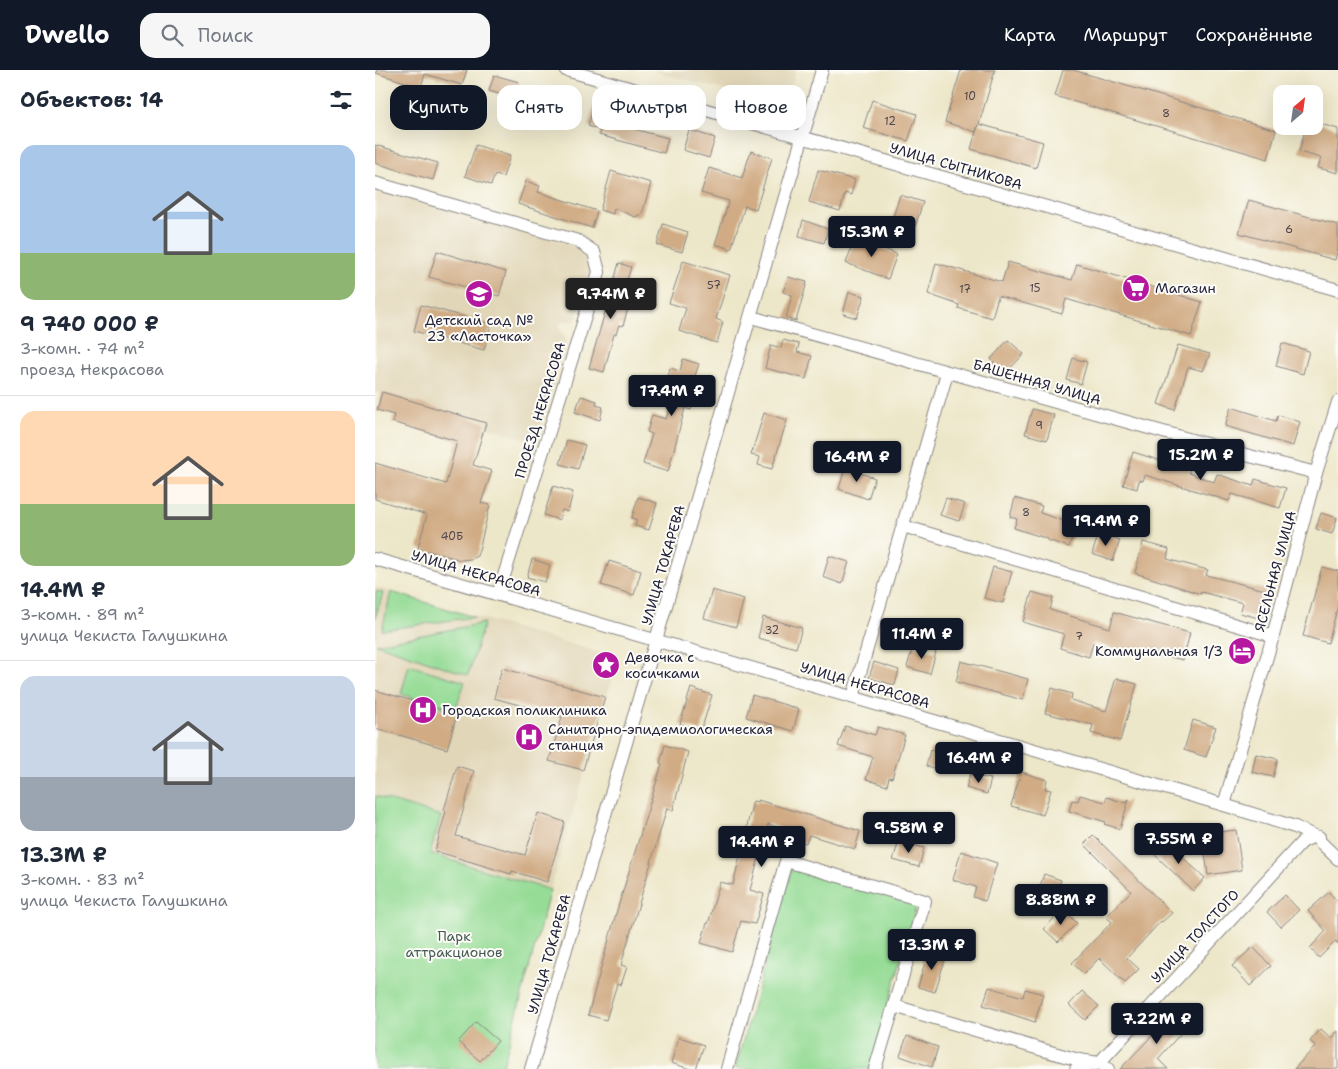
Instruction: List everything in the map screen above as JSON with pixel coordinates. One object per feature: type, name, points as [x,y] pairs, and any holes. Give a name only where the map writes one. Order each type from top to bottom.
[{"type":"street","name":"УЛИЦА СЫТНИКОВА","points":[[566,70],[1338,290]]},
{"type":"street","name":"УЛИЦА ТОКАРЕВА","points":[[531,1069],[822,70]]},
{"type":"street","name":"ПРОЕЗД НЕКРАСОВА","points":[[375,183],[578,241],[594,252],[599,272],[498,595]]},
{"type":"street","name":"БАШЕННАЯ УЛИЦА","points":[[751,317],[947,373],[1316,473]]},
{"type":"street","points":[[853,697],[947,373]]},
{"type":"street","name":"ЯСЕЛЬНАЯ УЛИЦА","points":[[1224,805],[1273,636],[1316,473],[1338,402]]},
{"type":"street","points":[[903,526],[1273,636]]},
{"type":"street","name":"УЛИЦА НЕКРАСОВА","points":[[375,559],[1295,827],[1315,836],[1338,859]]},
{"type":"street","points":[[1315,836],[1338,848]]},
{"type":"street","name":"УЛИЦА ТОЛСТОГО","points":[[1104,1066],[1278,868],[1302,842],[1315,836]]},
{"type":"street","points":[[727,1069],[786,861],[925,901],[875,1069]]},
{"type":"street","points":[[893,1006],[1104,1066]]},
{"type":"street","points":[[1076,1069],[1104,1066]]},
{"type":"shaded area","points":[[650,70],[796,70],[792,85],[716,85],[716,88]]},
{"type":"shaded area","name":"Детский сад № 23 «Ласточка»","points":[[375,189],[583,248],[592,268],[575,321],[560,322],[559,328],[567,341],[537,437],[526,439],[375,392]]},
{"type":"shaded area","name":"Санитарно-эпидемиологическая станция","points":[[375,587],[618,658],[550,890],[430,854],[441,816],[375,796]]},
{"type":"green space","points":[[376,591],[383,593],[375,619]]},
{"type":"green space","points":[[391,592],[474,617],[382,630]]},
{"type":"green space","points":[[484,623],[468,675],[376,644]]},
{"type":"green space","points":[[409,665],[465,682],[455,711],[401,694]]},
{"type":"green space","name":"Парк аттракционов","points":[[375,796],[441,816],[430,854],[550,890],[502,1069],[375,1069]]},
{"type":"green space","points":[[792,867],[917,903],[870,1069],[735,1069]]},
{"type":"building","points":[[377,70],[467,70],[462,85],[425,74],[422,85],[415,85],[376,73]]},
{"type":"building","points":[[961,70],[995,70],[979,124],[1043,142],[1036,168],[971,149],[976,132],[945,122]]},
{"type":"building","points":[[1063,70],[1073,70],[1273,129],[1273,135],[1275,135],[1268,159],[1055,96]]},
{"type":"building","points":[[494,75],[519,82],[518,85],[497,85],[497,93],[489,91]]},
{"type":"building","points":[[872,100],[917,114],[908,141],[863,128]]},
{"type":"building","points":[[592,112],[592,127],[588,126]]},
{"type":"building","points":[[1323,125],[1338,129],[1338,173],[1318,168],[1321,158],[1299,152],[1304,135],[1323,135]]},
{"type":"building","points":[[600,130],[637,130],[668,138],[664,153],[599,135]]},
{"type":"building","points":[[689,130],[715,138],[709,158],[683,150]]},
{"type":"building","points":[[375,145],[438,163],[433,180],[375,163]]},
{"type":"building","points":[[476,145],[510,156],[503,177],[495,175],[491,185],[465,176]]},
{"type":"building","points":[[751,151],[772,158],[756,209],[745,206],[731,249],[715,244],[729,201],[701,193],[709,168],[742,178]]},
{"type":"building","points":[[818,170],[855,180],[851,195],[845,193],[840,211],[809,202]]},
{"type":"building","points":[[611,171],[651,183],[642,214],[635,217],[614,208],[613,214],[600,210]]},
{"type":"building","points":[[526,181],[540,186],[538,192],[597,211],[592,228],[518,204]]},
{"type":"building","points":[[900,195],[923,202],[913,233],[890,226]]},
{"type":"building","points":[[1249,200],[1338,225],[1338,249],[1335,260],[1239,233]]},
{"type":"building","points":[[803,220],[828,229],[824,243],[799,236]]},
{"type":"building","points":[[663,224],[688,232],[682,252],[657,245]]},
{"type":"building","points":[[855,238],[897,254],[888,279],[846,263]]},
{"type":"building","points":[[437,251],[506,272],[499,296],[429,277]]},
{"type":"building","points":[[683,261],[730,275],[716,319],[723,322],[717,343],[679,331],[686,308],[669,303]]},
{"type":"building","points":[[1008,262],[1072,280],[1077,264],[1202,302],[1191,336],[1066,299],[1062,314],[998,296],[992,318],[958,308],[959,305],[928,294],[936,263],[1002,282]]},
{"type":"building","points":[[619,263],[631,267],[619,306],[628,308],[623,326],[619,325],[616,334],[614,334],[604,372],[589,368]]},
{"type":"building","points":[[788,277],[807,282],[796,321],[786,318],[792,295],[783,292]]},
{"type":"building","points":[[849,292],[864,296],[857,318],[843,314]]},
{"type":"building","points":[[421,305],[491,324],[484,350],[414,331]]},
{"type":"building","points":[[783,340],[799,344],[797,352],[812,356],[806,379],[765,368],[771,345],[781,348]]},
{"type":"building","points":[[1008,340],[1024,354],[1002,377],[990,366],[994,362],[991,359]]},
{"type":"building","points":[[1282,343],[1309,351],[1303,374],[1276,366]]},
{"type":"building","points":[[1178,345],[1210,354],[1203,371],[1188,367],[1175,410],[1158,404]]},
{"type":"building","points":[[1073,358],[1087,362],[1081,384],[1067,380]]},
{"type":"building","points":[[683,359],[699,364],[695,376],[705,379],[701,390],[692,387],[690,394],[695,396],[691,410],[685,408],[668,472],[643,464],[652,434],[647,432],[652,415],[666,419],[677,382],[667,380],[670,368],[680,371]]},
{"type":"building","points":[[382,392],[486,423],[473,465],[492,471],[481,503],[490,505],[477,556],[461,560],[418,548],[427,515],[375,499],[375,463],[446,484],[457,441],[392,422],[394,415],[377,410]]},
{"type":"building","points":[[581,396],[597,401],[596,405],[603,407],[600,420],[575,412]]},
{"type":"building","points":[[1231,407],[1276,421],[1278,415],[1300,422],[1293,446],[1225,426]]},
{"type":"building","points":[[1032,409],[1054,415],[1047,440],[1025,434]]},
{"type":"building","points":[[764,413],[787,420],[772,469],[758,465],[760,457],[751,455]]},
{"type":"building","points":[[567,440],[585,445],[578,469],[560,464]]},
{"type":"building","points":[[1133,452],[1168,463],[1169,461],[1190,467],[1189,473],[1214,482],[1217,474],[1253,486],[1255,479],[1286,488],[1280,508],[1232,494],[1229,501],[1145,475],[1143,481],[1139,480],[1137,489],[1123,485]]},
{"type":"building","points":[[845,468],[875,478],[868,499],[839,489]]},
{"type":"building","points":[[553,486],[573,492],[568,512],[562,510],[559,520],[544,515]]},
{"type":"building","points":[[638,497],[657,503],[649,530],[635,526],[637,520],[632,518]]},
{"type":"building","points":[[946,498],[965,504],[959,521],[940,515]]},
{"type":"building","points":[[1015,498],[1042,506],[1040,513],[1076,525],[1069,547],[1014,528],[1017,519],[1010,517]]},
{"type":"building","points":[[1321,513],[1337,518],[1332,534],[1316,529]]},
{"type":"building","points":[[1099,533],[1120,540],[1113,561],[1092,554]]},
{"type":"building","points":[[1143,542],[1169,549],[1167,559],[1208,570],[1206,575],[1269,591],[1262,619],[1240,613],[1243,603],[1201,592],[1201,594],[1135,573]]},
{"type":"building","points":[[829,556],[849,562],[842,584],[823,577]]},
{"type":"building","points":[[532,559],[550,565],[545,582],[527,577]]},
{"type":"building","points":[[609,561],[641,571],[634,595],[601,585]]},
{"type":"building","points":[[993,567],[1012,572],[1003,603],[984,598]]},
{"type":"building","points":[[1322,567],[1338,571],[1338,605],[1328,643],[1303,636]]},
{"type":"building","points":[[712,590],[744,599],[736,627],[704,618]]},
{"type":"building","points":[[1032,592],[1053,598],[1050,610],[1110,628],[1114,612],[1190,633],[1183,660],[1142,650],[1140,656],[1093,643],[1089,657],[1060,648],[1064,634],[1023,622]]},
{"type":"building","points":[[763,617],[802,628],[796,648],[758,638]]},
{"type":"building","points":[[913,646],[936,652],[930,674],[907,667]]},
{"type":"building","points":[[961,661],[1028,679],[1023,700],[956,682]]},
{"type":"building","points":[[874,662],[899,670],[895,685],[869,678]]},
{"type":"building","points":[[502,668],[605,697],[583,770],[549,761],[562,717],[494,698]]},
{"type":"building","points":[[1116,678],[1137,684],[1120,741],[1091,733],[1093,725],[1045,713],[1052,688],[1072,694],[1071,700],[1106,711]]},
{"type":"building","points":[[691,688],[712,695],[701,731],[680,724]]},
{"type":"building","points":[[375,690],[457,714],[447,749],[375,728]]},
{"type":"building","points":[[752,695],[799,709],[793,731],[746,717]]},
{"type":"building","points":[[1193,720],[1216,727],[1206,757],[1184,750]]},
{"type":"building","points":[[845,726],[875,735],[878,727],[905,735],[892,778],[889,777],[887,786],[866,779],[873,757],[838,746]]},
{"type":"building","points":[[665,745],[688,752],[673,810],[667,808],[621,965],[627,967],[621,985],[617,984],[606,1020],[588,1015],[615,917],[662,764],[660,763]]},
{"type":"building","points":[[930,750],[952,756],[948,772],[926,766]]},
{"type":"building","points":[[1256,754],[1278,759],[1273,777],[1252,772]]},
{"type":"building","points":[[457,766],[474,771],[456,836],[525,855],[538,813],[565,822],[547,882],[512,871],[511,874],[435,851],[446,811],[444,810]]},
{"type":"building","points":[[1021,772],[1047,780],[1045,789],[1051,790],[1043,815],[1011,806]]},
{"type":"building","points":[[970,774],[991,779],[987,794],[966,788]]},
{"type":"building","points":[[1080,795],[1105,802],[1107,797],[1125,803],[1129,799],[1120,829],[1104,824],[1106,822],[1069,811],[1072,800],[1078,801]]},
{"type":"building","points":[[758,800],[860,831],[855,849],[809,835],[806,843],[791,838],[793,832],[768,824],[750,890],[764,894],[755,924],[741,921],[732,952],[701,943],[720,882],[733,885],[753,801],[758,802]]},
{"type":"building","points":[[1236,830],[1242,870],[1208,875],[1202,834]]},
{"type":"building","points":[[1093,835],[1172,913],[1161,921],[1127,958],[1139,969],[1125,983],[1099,958],[1084,974],[1072,963],[1112,922],[1106,917],[1131,891],[1084,844]]},
{"type":"building","points":[[1164,840],[1205,878],[1193,891],[1152,852]]},
{"type":"building","points":[[899,841],[924,848],[919,867],[893,860]]},
{"type":"building","points":[[961,851],[997,863],[985,901],[973,897],[976,887],[953,880]]},
{"type":"building","points":[[1044,874],[1061,880],[1056,898],[1038,892]]},
{"type":"building","points":[[1329,892],[1338,902],[1338,944],[1336,941],[1319,958],[1310,948],[1326,931],[1308,911]]},
{"type":"building","points":[[1285,895],[1299,910],[1281,927],[1267,912]]},
{"type":"building","points":[[1063,909],[1077,923],[1058,942],[1044,929]]},
{"type":"building","points":[[1253,947],[1271,966],[1250,986],[1232,966]]},
{"type":"building","points":[[928,951],[946,956],[935,992],[918,987]]},
{"type":"building","points":[[989,987],[1023,997],[1025,989],[1043,994],[1035,1022],[983,1005]]},
{"type":"building","points":[[1082,991],[1099,1006],[1085,1020],[1069,1005]]},
{"type":"building","points":[[1175,1012],[1189,1024],[1158,1059],[1168,1069],[1120,1069]]},
{"type":"building","points":[[476,1022],[498,1041],[480,1061],[458,1042]]},
{"type":"building","points":[[1321,1029],[1331,1038],[1338,1031],[1338,1069],[1294,1069],[1316,1046],[1310,1041]]},
{"type":"building","points":[[907,1036],[938,1047],[932,1067],[900,1056]]},
{"type":"building","points":[[679,1037],[704,1045],[696,1069],[671,1063]]},
{"type":"place","name":"Магазин","points":[[1136,288]]},
{"type":"place","name":"Детский сад № 23 «Ласточка»","points":[[479,294]]},
{"type":"place","name":"Коммунальная 1/3","points":[[1242,651]]},
{"type":"place","name":"Девочка с косичками","points":[[606,665]]},
{"type":"place","name":"Городская поликлиника","points":[[423,710]]},
{"type":"place","name":"Санитарно-эпидемиологическая станция","points":[[529,737]]}]
